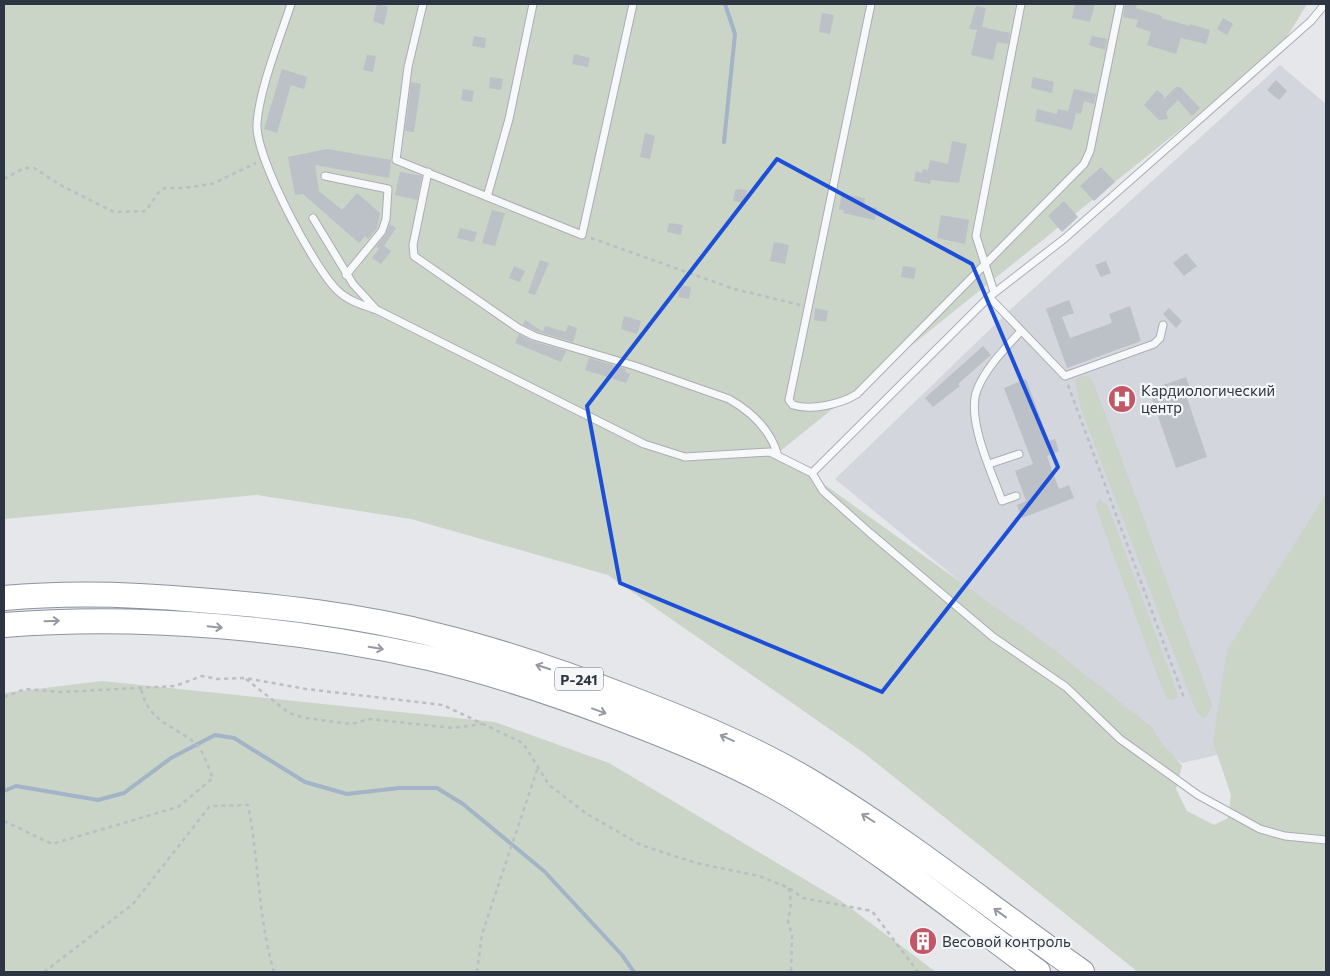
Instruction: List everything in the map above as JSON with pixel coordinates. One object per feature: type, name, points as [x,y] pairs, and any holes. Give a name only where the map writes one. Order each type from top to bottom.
[{"type":"highway","name":"Р-241","points":[[4,598],[86,594],[156,596],[252,604],[314,612],[386,623],[437,635],[589,682],[696,724],[747,747],[806,779],[882,827],[1082,972]]},
{"type":"highway","name":"Р-241","points":[[4,625],[51,621],[120,622],[193,625],[275,633],[375,647],[431,659],[492,675],[570,700],[689,746],[788,795],[884,858],[1038,972]]},
{"type":"lane","points":[[291,4],[261,100],[257,124],[258,136],[265,159],[307,246],[324,276],[338,292],[353,302],[377,310],[644,444],[684,457],[770,452],[812,473],[823,491],[870,533],[993,637],[1066,687],[1120,740],[1198,795],[1260,829],[1285,836],[1326,840]]},
{"type":"lane","points":[[423,4],[408,67],[396,160],[582,235],[633,4]]},
{"type":"lane","points":[[487,197],[509,119],[533,4]]},
{"type":"lane","points":[[871,4],[789,400],[793,405],[801,408],[835,403],[857,394],[1084,164],[1090,151],[1120,4]]},
{"type":"lane","points":[[1021,4],[976,236],[991,295],[1021,331],[1065,376],[1154,344],[1160,338],[1163,325]]},
{"type":"lane","points":[[812,473],[991,295],[1064,239],[1311,21],[1325,4]]},
{"type":"lane","points":[[428,172],[412,245],[414,256],[518,328],[534,336],[635,366],[729,399],[739,405],[763,427],[773,439],[778,456]]},
{"type":"lane","points":[[325,176],[388,189],[386,219],[382,231],[346,275]]},
{"type":"lane","points":[[313,218],[346,275],[360,294],[377,310]]},
{"type":"lane","points":[[1016,496],[1002,501],[975,418],[974,400],[977,390],[992,364],[1021,331]]},
{"type":"lane","points":[[989,464],[1019,454]]},
{"type":"path","points":[[4,179],[24,168],[34,168],[62,186],[114,212],[146,211],[158,193],[164,188],[183,188],[212,184],[265,159]]},
{"type":"path","points":[[582,235],[734,289],[808,306]]},
{"type":"path","points":[[1065,376],[1184,698]]},
{"type":"path","points":[[4,697],[25,689],[62,692],[175,686],[202,676],[217,679],[245,678],[306,689],[443,705],[523,743],[548,785],[579,808],[641,845],[696,864],[759,876],[789,888],[803,898],[872,911],[918,972]]},
{"type":"path","points":[[245,678],[289,713],[305,718],[351,724],[370,719],[452,728],[483,724]]},
{"type":"path","points":[[4,821],[52,844],[178,807],[213,778],[198,745],[152,715],[143,699],[141,688]]},
{"type":"path","points":[[476,972],[482,934],[538,768]]},
{"type":"path","points":[[44,972],[133,904],[210,806],[248,805],[256,846],[267,948],[274,972]]},
{"type":"path","points":[[789,888],[791,903],[788,922],[792,935],[791,972]]},
{"type":"highlighted area","points":[[777,159],[972,264],[1058,467],[882,692],[620,583],[587,406]]},
{"type":"shaded area","points":[[4,4],[1307,4],[1279,50],[779,452],[1044,642],[1153,728],[1158,739],[1182,766],[1176,789],[1187,811],[1214,825],[1228,818],[1231,795],[1213,742],[1227,650],[1326,494],[1326,972],[1138,972],[864,753],[608,575],[411,519],[257,495],[4,519]]},
{"type":"shaded area","name":"Кардиологический центр","points":[[1280,65],[1326,104],[1326,565],[1217,755],[1182,763],[835,479],[1011,309]]},
{"type":"shaded area","points":[[1080,376],[1086,376],[1093,381],[1212,704],[1208,715],[1203,719],[1196,711],[1192,701],[1081,409],[1075,380]]},
{"type":"shaded area","points":[[1099,499],[1108,506],[1177,692],[1177,698],[1172,700],[1167,698],[1160,683],[1099,516],[1096,505]]},
{"type":"shaded area","points":[[102,681],[495,722],[609,763],[841,901],[936,972],[4,972],[4,693]]},
{"type":"building","points":[[377,4],[388,7],[384,25],[373,21]]},
{"type":"building","points":[[1075,4],[1095,4],[1090,22],[1072,18]]},
{"type":"building","points":[[1125,4],[1137,4],[1136,8],[1162,16],[1161,18],[1210,30],[1206,44],[1181,38],[1176,54],[1147,45],[1151,32],[1136,27],[1138,20],[1123,17]]},
{"type":"building","points":[[976,6],[986,8],[982,27],[1010,33],[1008,44],[997,42],[993,60],[971,55],[977,30],[969,29]]},
{"type":"building","points":[[822,13],[834,15],[830,34],[819,32]]},
{"type":"building","points":[[1223,18],[1233,24],[1227,35],[1217,29]]},
{"type":"building","points":[[474,36],[486,38],[485,48],[472,46]]},
{"type":"building","points":[[1092,36],[1107,39],[1105,50],[1089,45]]},
{"type":"building","points":[[574,54],[590,58],[588,67],[572,64]]},
{"type":"building","points":[[367,55],[376,56],[373,72],[363,70]]},
{"type":"building","points":[[282,69],[307,77],[304,89],[291,85],[277,133],[264,129]]},
{"type":"building","points":[[490,77],[503,79],[501,90],[489,88]]},
{"type":"building","points":[[1033,77],[1054,82],[1052,93],[1031,88]]},
{"type":"building","points":[[1276,80],[1287,91],[1279,100],[1267,90]]},
{"type":"building","points":[[411,82],[421,84],[414,132],[405,131]]},
{"type":"building","points":[[1176,87],[1180,87],[1200,108],[1192,116],[1178,100],[1166,112],[1168,119],[1159,120],[1144,105],[1157,90],[1164,96],[1163,100]]},
{"type":"building","points":[[463,89],[474,91],[472,102],[461,100]]},
{"type":"building","points":[[1074,89],[1096,94],[1094,104],[1084,101],[1081,114],[1068,111]]},
{"type":"building","points":[[1037,109],[1057,114],[1058,109],[1076,113],[1072,130],[1035,121]]},
{"type":"building","points":[[645,133],[655,136],[650,159],[640,157]]},
{"type":"building","points":[[952,141],[967,144],[959,183],[931,180],[930,184],[914,181],[916,171],[922,173],[923,169],[928,170],[930,160],[948,164]]},
{"type":"building","points":[[327,149],[391,160],[389,178],[315,165],[319,191],[342,210],[357,193],[380,213],[377,228],[368,239],[365,236],[359,243],[303,194],[295,195],[288,157]]},
{"type":"building","points":[[1101,167],[1115,182],[1094,201],[1080,186]]},
{"type":"building","points":[[400,172],[422,176],[417,200],[395,195]]},
{"type":"building","points":[[735,190],[747,190],[745,203],[733,201]]},
{"type":"building","points":[[842,194],[865,198],[864,206],[877,208],[875,220],[843,213],[844,210],[839,209]]},
{"type":"building","points":[[1064,201],[1078,217],[1062,232],[1048,216]]},
{"type":"building","points":[[492,210],[505,213],[495,246],[482,243]]},
{"type":"building","points":[[941,215],[969,220],[965,244],[937,238]]},
{"type":"building","points":[[669,223],[683,225],[681,235],[667,232]]},
{"type":"building","points":[[390,224],[396,228],[384,246],[391,251],[381,264],[372,258],[379,249],[376,246],[386,234]]},
{"type":"building","points":[[460,228],[477,232],[474,242],[457,238]]},
{"type":"building","points":[[774,242],[789,245],[785,264],[770,261]]},
{"type":"building","points":[[1186,253],[1197,266],[1184,276],[1173,263]]},
{"type":"building","points":[[540,260],[549,263],[535,295],[528,293]]},
{"type":"building","points":[[1106,261],[1111,273],[1101,277],[1095,265]]},
{"type":"building","points":[[514,266],[525,271],[520,282],[509,278]]},
{"type":"building","points":[[903,266],[916,268],[914,279],[901,277]]},
{"type":"building","points":[[680,285],[691,287],[689,299],[678,297]]},
{"type":"building","points":[[1069,300],[1074,313],[1062,317],[1070,338],[1112,323],[1109,314],[1130,306],[1141,341],[1067,368],[1046,309]]},
{"type":"building","points":[[815,308],[828,311],[826,322],[814,320]]},
{"type":"building","points":[[1169,308],[1182,321],[1176,328],[1163,314]]},
{"type":"building","points":[[624,316],[641,321],[637,334],[621,329]]},
{"type":"building","points":[[525,320],[543,332],[545,326],[566,332],[568,325],[577,328],[573,342],[536,331],[523,325]]},
{"type":"building","points":[[519,334],[532,341],[566,351],[561,362],[515,343]]},
{"type":"building","points":[[983,346],[991,355],[958,384],[960,386],[933,407],[925,398]]},
{"type":"building","points":[[589,358],[626,369],[625,372],[630,374],[626,383],[585,370]]},
{"type":"building","points":[[1186,377],[1193,396],[1187,398],[1207,457],[1176,468],[1149,390]]},
{"type":"building","points":[[1026,379],[1049,441],[1055,439],[1059,451],[1047,456],[1059,489],[1069,485],[1074,498],[1022,518],[1017,505],[1026,501],[1015,471],[1033,464],[1004,388]]},
{"type":"waterway","points":[[724,142],[735,34],[725,4]]},
{"type":"waterway","points":[[4,791],[16,786],[98,800],[124,793],[171,758],[215,735],[234,738],[305,782],[347,794],[399,788],[437,788],[463,804],[544,871],[622,955],[634,972]]},
{"type":"place","name":"Кардиологический центр","points":[[1122,399]]},
{"type":"place","name":"Весовой контроль","points":[[923,941]]}]
